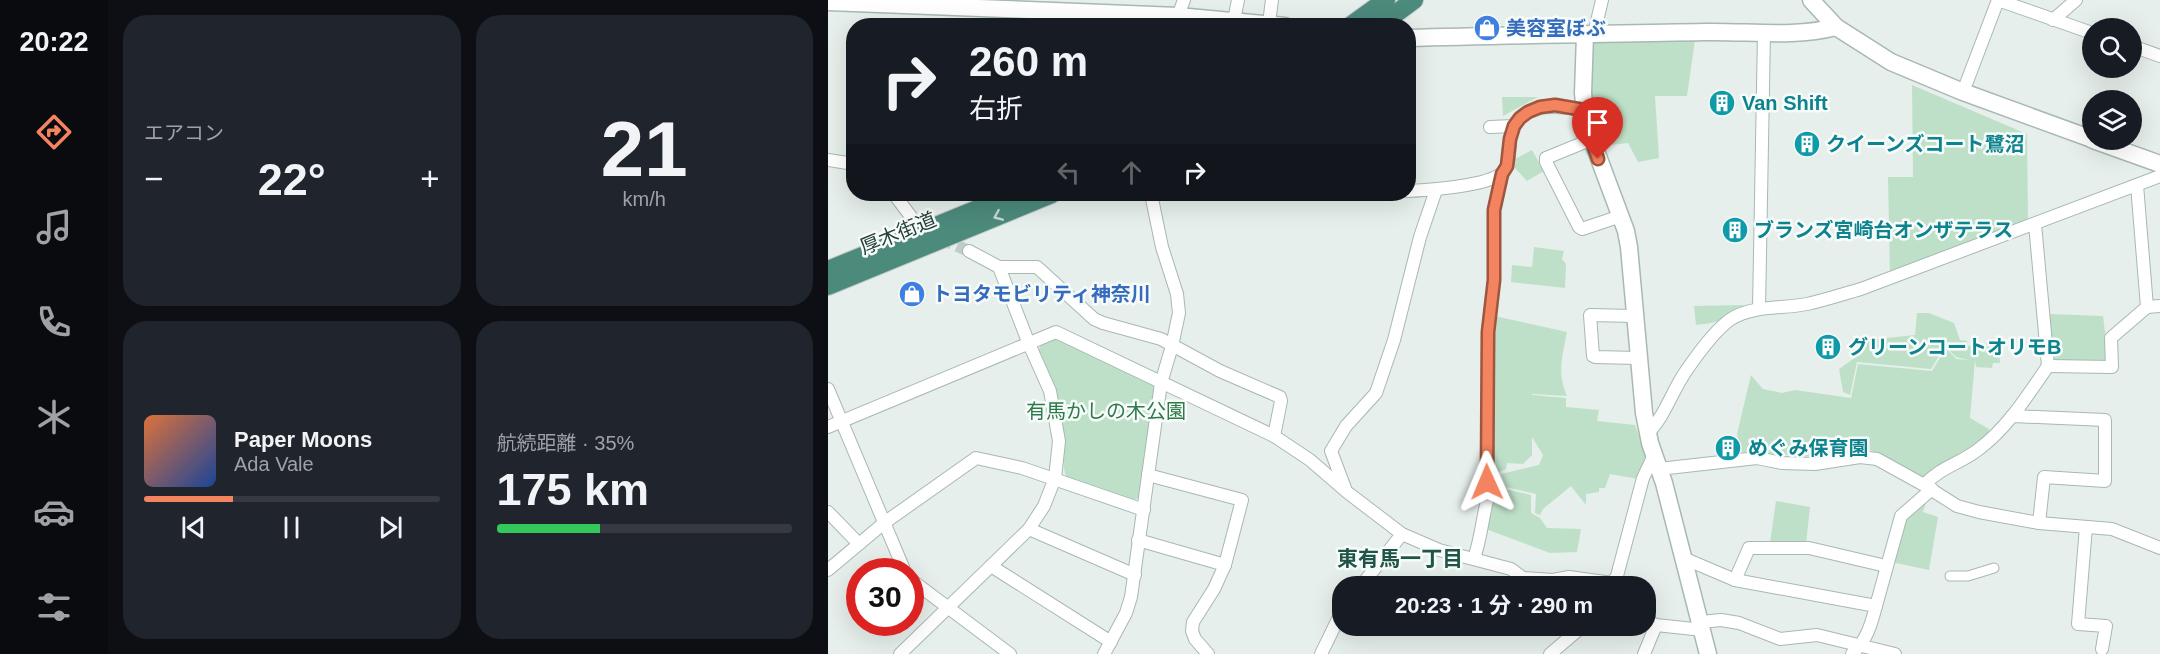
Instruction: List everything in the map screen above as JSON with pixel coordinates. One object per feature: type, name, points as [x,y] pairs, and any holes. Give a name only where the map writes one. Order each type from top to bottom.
[{"type":"highway","points":[[1361,18],[1386,0]]},
{"type":"highway","points":[[1390,18],[1414,0]]},
{"type":"highway","name":"厚木街道","points":[[828,270],[997,201]]},
{"type":"highway","name":"厚木街道","points":[[828,286],[1035,201]]},
{"type":"street","points":[[1234,18],[1238,0]]},
{"type":"street","points":[[1272,0],[1276,18]]},
{"type":"street","points":[[1602,0],[1590,34],[1584,110],[1590,140],[1621,216],[1629,247],[1638,357],[1648,434],[1708,654]]},
{"type":"street","points":[[1811,0],[1836,27],[1891,62],[1963,92],[2082,135]]},
{"type":"street","points":[[1963,92],[1998,0],[2082,30]]},
{"type":"street","points":[[2054,20],[2076,0]]},
{"type":"street","points":[[828,2],[1112,18]]},
{"type":"street","points":[[1154,18],[1181,8],[1225,18]]},
{"type":"street","points":[[1416,38],[1731,31],[1814,33],[1836,27]]},
{"type":"street","points":[[1759,309],[1764,33]]},
{"type":"street","points":[[2142,50],[2160,56]]},
{"type":"street","points":[[1474,558],[1487,501],[1488,332],[1494,280],[1494,210],[1502,174],[1507,166],[1514,126],[1520,118],[1540,107],[1555,105],[1584,110]]},
{"type":"street","points":[[1490,127],[1514,126]]},
{"type":"street","points":[[1590,140],[1546,158],[1546,162],[1582,229],[1621,216]]},
{"type":"street","points":[[2122,150],[2160,164]]},
{"type":"street","points":[[828,160],[846,163]]},
{"type":"street","points":[[1416,191],[1436,190],[1475,183],[1502,174]]},
{"type":"street","points":[[1648,434],[1664,411],[1672,391],[1710,340],[1729,320],[1759,309],[1810,303],[1861,289],[2160,176]]},
{"type":"street","points":[[2048,366],[2112,367],[2111,338],[2154,307],[2137,185]]},
{"type":"street","points":[[1347,492],[1331,450],[1346,426],[1376,393],[1394,340],[1420,237],[1436,190]]},
{"type":"street","points":[[899,201],[912,218]]},
{"type":"street","points":[[1104,654],[1126,613],[1131,597],[1161,383],[1179,313],[1152,201]]},
{"type":"street","points":[[1857,650],[1869,632],[1901,516],[1928,487],[1935,473],[1977,451],[2001,431],[2048,366],[2035,224]]},
{"type":"street","points":[[969,251],[999,267],[1037,267],[1094,319],[1161,339],[1220,371],[1280,397],[1274,436]]},
{"type":"street","points":[[900,654],[1029,529],[1044,506],[1055,478],[1059,441],[1050,392],[999,267]]},
{"type":"street","points":[[1634,316],[1591,313],[1593,356],[1638,357]]},
{"type":"street","points":[[828,427],[1056,332],[1274,436],[1310,460],[1402,534],[1439,550],[1474,558],[1511,570],[1520,576]]},
{"type":"street","points":[[828,389],[899,558]]},
{"type":"street","points":[[2012,416],[2105,420],[2104,481],[2044,477],[2039,523]]},
{"type":"street","points":[[1617,576],[1643,478],[1657,462],[1757,458],[1782,463],[1815,464],[1860,457],[1877,459],[1957,506],[2039,523],[2112,529],[2160,548]]},
{"type":"street","points":[[828,570],[884,523],[976,458],[1055,478],[1144,510]]},
{"type":"street","points":[[1148,476],[1242,501],[1225,565],[1214,589],[1193,622],[1192,631],[1195,639],[1208,654]]},
{"type":"street","points":[[828,512],[859,544]]},
{"type":"street","points":[[2086,527],[2078,624],[2106,626],[2102,649]]},
{"type":"street","points":[[1029,529],[1135,575]]},
{"type":"street","points":[[1369,576],[1402,534]]},
{"type":"street","points":[[1138,540],[1225,565]]},
{"type":"street","points":[[1735,580],[1749,548],[1809,548],[1886,566]]},
{"type":"street","points":[[1683,558],[1735,580],[1876,606]]},
{"type":"street","points":[[991,566],[1111,642]]},
{"type":"street","points":[[1950,576],[1968,576],[1994,568]]},
{"type":"street","points":[[924,590],[1010,654]]},
{"type":"street","points":[[1656,623],[1702,626],[1721,620],[1739,623],[1780,639],[1817,635],[1857,650],[1895,654]]},
{"type":"street","points":[[1321,654],[1332,631]]},
{"type":"street","points":[[1550,654],[1571,636]]},
{"type":"street","points":[[1644,654],[1648,636]]},
{"type":"green space","points":[[1695,40],[1687,96],[1655,96],[1659,158],[1638,162],[1628,143],[1602,146],[1590,115],[1591,46],[1594,42]]},
{"type":"green space","points":[[1912,85],[2027,134],[2028,222],[1890,275],[1888,177],[1913,177]]},
{"type":"green space","points":[[1502,97],[1538,97],[1503,116]]},
{"type":"green space","points":[[1532,150],[1544,171],[1527,181],[1513,166],[1515,159]]},
{"type":"green space","points":[[1534,247],[1564,251],[1562,259],[1566,264],[1565,288],[1511,282],[1512,265],[1532,267]]},
{"type":"green space","points":[[1744,305],[1728,317],[1716,322],[1696,325],[1694,306]]},
{"type":"green space","points":[[1917,313],[1929,313],[1954,323],[1960,340],[1967,341],[1968,346],[1999,342],[2000,363],[1993,363],[1992,368],[1976,367],[1975,360],[1970,418],[1989,429],[1987,438],[1944,462],[1922,479],[1870,450],[1846,447],[1817,457],[1742,452],[1737,434],[1751,375],[1763,389],[1782,393],[1795,390],[1851,398],[1858,364],[1932,371],[1946,348],[1956,359],[1969,360],[1956,357],[1945,346],[1931,369],[1857,362],[1850,395],[1843,392],[1839,369],[1856,357],[1858,341],[1915,335]]},
{"type":"green space","points":[[2049,314],[2103,316],[2109,364],[2053,362]]},
{"type":"green space","points":[[1495,316],[1567,332],[1561,372],[1567,396],[1532,395],[1566,398],[1566,407],[1599,410],[1597,421],[1635,425],[1647,458],[1638,479],[1610,474],[1605,488],[1599,488],[1599,492],[1586,494],[1586,505],[1571,486],[1543,509],[1540,515],[1535,513],[1536,494],[1506,487],[1501,474],[1539,465],[1543,455],[1532,437],[1532,455],[1523,464],[1507,463],[1506,469],[1487,477],[1491,343]]},
{"type":"green space","name":"有馬かしの木公園","points":[[1056,338],[1152,383],[1156,393],[1140,497],[1132,501],[1067,478],[1064,467],[1064,438],[1060,411],[1038,352],[1041,344]]},
{"type":"green space","points":[[1500,475],[1505,489],[1531,495],[1531,513],[1540,518],[1547,528],[1581,529],[1577,552],[1550,553],[1483,528],[1490,480]]},
{"type":"green space","points":[[1927,499],[1923,512],[1938,517],[1929,570],[1891,562],[1904,517]]},
{"type":"green space","points":[[1776,501],[1810,507],[1806,544],[1770,543]]},
{"type":"tunnel","points":[[912,218],[925,232],[969,251]]},
{"type":"place","name":"美容室ぼぶ","points":[[1487,28]]},
{"type":"place","name":"Van Shift","points":[[1722,103]]},
{"type":"place","name":"クイーンズコート鷺沼","points":[[1807,144]]},
{"type":"place","name":"ブランズ宮崎台オンザテラス","points":[[1735,230]]},
{"type":"place","name":"トヨタモビリティ神奈川","points":[[912,294]]},
{"type":"place","name":"グリーンコートオリモB","points":[[1828,347]]},
{"type":"place","name":"めぐみ保育園","points":[[1728,448]]},
{"type":"district","name":"東有馬一丁目","points":[[1400,558]]},
{"type":"route","points":[[1487,482],[1488,332],[1494,280],[1494,210],[1502,174],[1507,166],[1514,126],[1528,112],[1540,107],[1555,105],[1584,110],[1590,140],[1598,159]]}]
